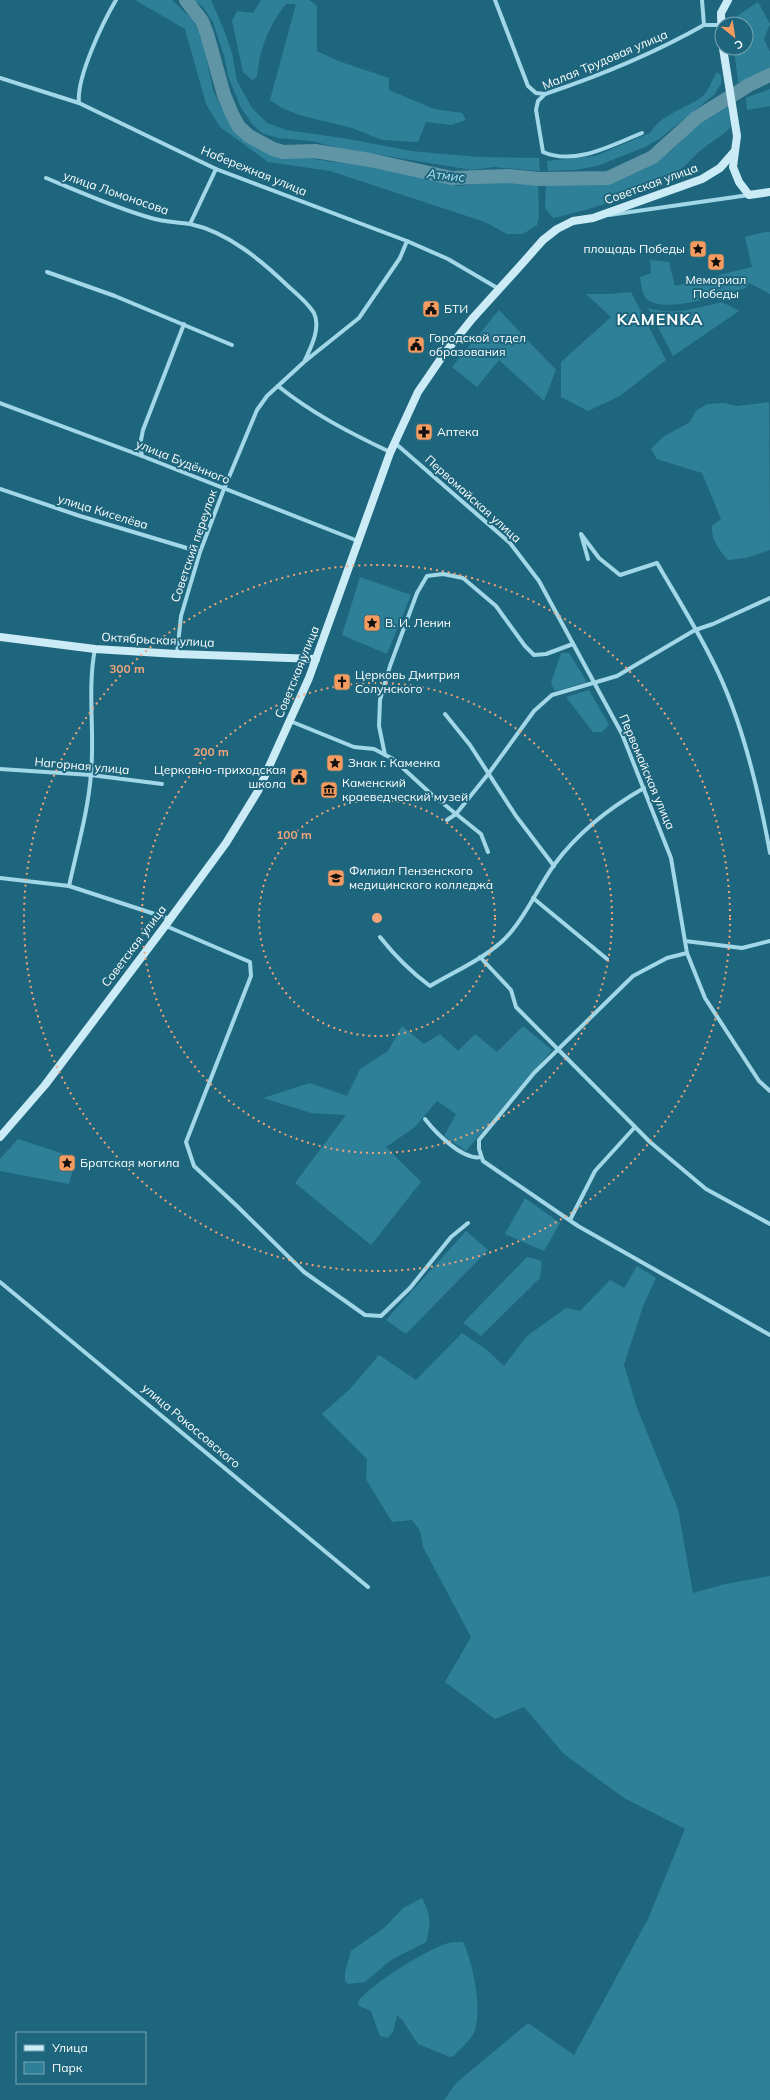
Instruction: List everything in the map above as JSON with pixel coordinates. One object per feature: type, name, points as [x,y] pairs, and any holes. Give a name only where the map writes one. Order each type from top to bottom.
[{"type":"main road","points":[[721,16],[728,0]]},
{"type":"main road","points":[[724,56],[737,136],[733,167],[737,177],[749,195]]},
{"type":"main road","name":"Советская улица","points":[[0,1137],[45,1085],[226,843],[258,791],[316,659],[390,452],[418,392],[444,354],[543,240],[557,229],[573,222],[593,218],[702,179],[720,168],[734,152]]},
{"type":"main road","name":"Советская улица","points":[[749,195],[770,192]]},
{"type":"main road","name":"Октябрьская улица","points":[[0,637],[95,649],[177,654],[316,659]]},
{"type":"street","points":[[79,103],[79,87],[104,20],[116,0]]},
{"type":"street","points":[[496,0],[521,72],[528,86],[536,93],[545,94]]},
{"type":"street","points":[[702,0],[704,25],[714,25]]},
{"type":"street","name":"Малая Трудовая улица","points":[[642,133],[602,149],[573,157],[558,157],[543,152],[536,110],[538,101],[545,94],[604,74],[661,49],[704,25]]},
{"type":"street","name":"Набережная улица","points":[[0,78],[79,103],[216,169],[408,241],[448,259],[499,289]]},
{"type":"street","points":[[190,224],[216,169]]},
{"type":"street","name":"улица Ломоносова","points":[[46,178],[101,201],[151,218],[190,224],[227,238],[245,249],[302,299],[314,314],[316,324],[313,343],[304,362]]},
{"type":"street","name":"Советская улица","points":[[593,218],[749,195]]},
{"type":"street","name":"Советский переулок","points":[[177,654],[181,616],[200,552],[257,410],[267,396],[304,362],[359,318],[400,258],[408,241]]},
{"type":"street","points":[[47,272],[184,324],[232,345]]},
{"type":"street","points":[[142,456],[140,445],[143,430],[184,324]]},
{"type":"street","points":[[278,386],[302,405],[339,428],[390,452]]},
{"type":"street","name":"улица Будённого","points":[[0,403],[142,456],[359,541]]},
{"type":"street","name":"Первомайская улица","points":[[395,443],[510,543],[539,581],[622,734],[672,858],[687,952],[705,998],[759,1081],[770,1091]]},
{"type":"street","name":"улица Киселёва","points":[[0,489],[80,516],[200,552]]},
{"type":"street","points":[[588,559],[581,534],[599,558],[620,575],[657,563],[694,630],[712,658],[733,712],[764,820],[770,853]]},
{"type":"street","points":[[385,754],[379,726],[380,700],[390,666],[417,592],[427,576],[443,574],[463,578],[496,606],[525,646],[534,655],[546,654],[573,644]]},
{"type":"street","points":[[447,820],[456,814],[489,773],[534,711],[552,695],[617,676],[694,630],[713,624],[770,598]]},
{"type":"street","points":[[69,886],[85,815],[91,775],[93,726],[91,671],[95,649]]},
{"type":"street","points":[[445,714],[489,773],[516,816],[554,866]]},
{"type":"street","points":[[290,721],[354,747],[374,749],[393,759],[481,834],[488,852]]},
{"type":"street","name":"Нагорная улица","points":[[0,769],[91,775],[162,784]]},
{"type":"street","points":[[380,937],[392,952],[430,986],[480,957],[511,932],[554,866],[575,839],[594,821],[644,788]]},
{"type":"street","points":[[0,878],[69,886],[167,922],[250,962],[251,976],[186,1142],[194,1166],[304,1272],[365,1315],[381,1316],[410,1288],[451,1237],[468,1224]]},
{"type":"street","points":[[533,898],[607,959]]},
{"type":"street","points":[[685,941],[742,948],[770,941]]},
{"type":"street","points":[[687,952],[667,958],[633,976],[534,1073],[479,1140],[479,1149],[483,1161],[570,1220],[770,1335]]},
{"type":"street","points":[[480,957],[511,990],[516,1007],[635,1127],[706,1189],[770,1224]]},
{"type":"street","points":[[425,1119],[436,1133],[455,1148],[476,1158],[481,1157]]},
{"type":"street","points":[[570,1220],[595,1171],[635,1127]]},
{"type":"street","name":"улица Рокоссовского","points":[[0,1282],[368,1587]]},
{"type":"green space","points":[[135,0],[172,0],[190,17],[203,42],[213,90],[223,111],[248,138],[278,156],[292,155],[333,162],[359,163],[387,168],[458,186],[522,180],[538,181],[539,218],[537,225],[523,234],[507,234],[485,222],[330,171],[268,162],[220,127],[206,104],[185,29]]},
{"type":"green space","points":[[194,0],[211,0],[232,53],[237,81],[252,108],[267,123],[286,130],[349,139],[411,151],[478,157],[539,158],[540,171],[494,167],[472,170],[344,149],[311,141],[278,138],[262,133],[253,125],[241,108],[228,76],[225,59],[213,22],[203,7]]},
{"type":"green space","points":[[261,0],[309,0],[317,6],[317,51],[338,61],[389,78],[389,90],[434,109],[462,113],[466,120],[451,125],[426,122],[418,142],[382,140],[352,128],[299,115],[282,108],[270,100],[296,4],[286,4],[274,21],[263,47],[257,77],[252,80],[243,72],[232,21],[237,11],[253,13]]},
{"type":"green space","points":[[758,2],[770,24],[764,39],[770,52],[770,69],[748,82],[738,82],[735,56],[754,56],[754,16],[737,16]]},
{"type":"green space","points":[[717,72],[721,75],[721,84],[714,95],[659,139],[645,147],[597,166],[576,170],[548,171],[547,161],[595,156],[650,133],[661,120],[703,96]]},
{"type":"green space","points":[[770,89],[770,106],[747,110],[746,98]]},
{"type":"green space","points":[[728,107],[731,126],[682,168],[668,177],[620,199],[569,214],[553,218],[545,208],[546,184],[594,184],[614,180],[670,152],[695,127]]},
{"type":"green space","points":[[770,232],[770,294],[749,283],[746,288],[694,302],[665,305],[654,303],[646,298],[640,277],[651,273],[650,260],[669,262],[675,286],[752,267],[745,237]]},
{"type":"green space","points":[[631,292],[666,360],[620,396],[588,411],[561,397],[561,362],[611,317],[586,294]]},
{"type":"green space","points":[[722,302],[739,311],[673,356],[648,308],[676,311],[694,309]]},
{"type":"green space","points":[[499,310],[556,370],[544,401],[499,360],[477,387],[452,367]]},
{"type":"green space","points":[[769,402],[770,550],[746,558],[728,560],[714,540],[712,526],[721,519],[702,473],[657,459],[651,449],[663,437],[690,422],[696,411],[707,404],[724,403],[737,406]]},
{"type":"green space","points":[[360,577],[411,595],[387,654],[342,635]]},
{"type":"green space","points":[[561,653],[569,653],[587,682],[555,691],[551,683]]},
{"type":"green space","points":[[589,690],[609,725],[602,732],[593,732],[566,697]]},
{"type":"green space","points":[[402,1026],[424,1044],[440,1034],[458,1051],[475,1034],[497,1052],[523,1026],[552,1050],[466,1151],[444,1136],[456,1114],[437,1101],[415,1127],[386,1147],[421,1182],[371,1245],[295,1183],[346,1115],[311,1113],[263,1098],[310,1083],[347,1096],[360,1069],[388,1051]]},
{"type":"green space","points":[[18,1139],[76,1158],[69,1184],[0,1171],[0,1159]]},
{"type":"green space","points":[[525,1198],[560,1223],[544,1251],[505,1234]]},
{"type":"green space","points":[[466,1231],[488,1250],[406,1334],[386,1320]]},
{"type":"green space","points":[[527,1257],[542,1261],[540,1278],[481,1336],[463,1323]]},
{"type":"green space","points":[[637,1266],[656,1278],[643,1306],[624,1365],[637,1408],[678,1509],[693,1593],[725,1584],[770,1576],[770,2100],[444,2100],[456,2083],[528,2023],[574,2055],[648,1919],[685,1829],[624,1798],[564,1754],[524,1707],[495,1719],[445,1682],[471,1637],[423,1547],[420,1531],[412,1520],[392,1522],[366,1479],[367,1459],[322,1414],[349,1390],[379,1355],[416,1380],[462,1333],[487,1350],[504,1366],[527,1336],[566,1308],[580,1311],[610,1280],[624,1288]]},
{"type":"green space","points":[[422,1898],[429,1915],[429,1930],[426,1942],[391,1960],[365,1982],[348,1984],[345,1981],[345,1972],[351,1951],[384,1928],[403,1908]]},
{"type":"green space","points":[[452,1942],[463,1942],[473,1973],[477,1998],[477,2021],[475,2030],[466,2044],[454,2056],[450,2057],[418,2044],[403,2021],[397,2015],[393,2032],[387,2038],[380,2036],[371,2011],[359,2006],[358,2002],[364,1995],[398,1969],[436,1948]]},
{"type":"waterway","name":"Атмис","points":[[186,0],[202,21],[224,95],[232,114],[239,127],[249,136],[273,149],[283,152],[315,151],[370,160],[452,178],[508,176],[540,179],[608,178],[653,157],[696,118],[749,85],[770,75]]},
{"type":"place","name":"площадь Победы","points":[[698,249]]},
{"type":"place","name":"Мемориал Победы","points":[[716,262]]},
{"type":"place","name":"БТИ","points":[[431,309]]},
{"type":"place","name":"Городской отдел образования","points":[[416,345]]},
{"type":"place","name":"Аптека","points":[[424,432]]},
{"type":"place","name":"В. И. Ленин","points":[[372,623]]},
{"type":"place","name":"Церковь Дмитрия Солунского","points":[[342,682]]},
{"type":"place","name":"Знак г. Каменка","points":[[335,763]]},
{"type":"place","name":"Церковно-приходская школа","points":[[299,777]]},
{"type":"place","name":"Каменский краеведческий музей","points":[[329,790]]},
{"type":"place","name":"Филиал Пензенского медицинского колледжа","points":[[336,878]]},
{"type":"place","name":"Братская могила","points":[[67,1163]]},
{"type":"district","name":"KAMENKA","points":[[660,319]]}]
